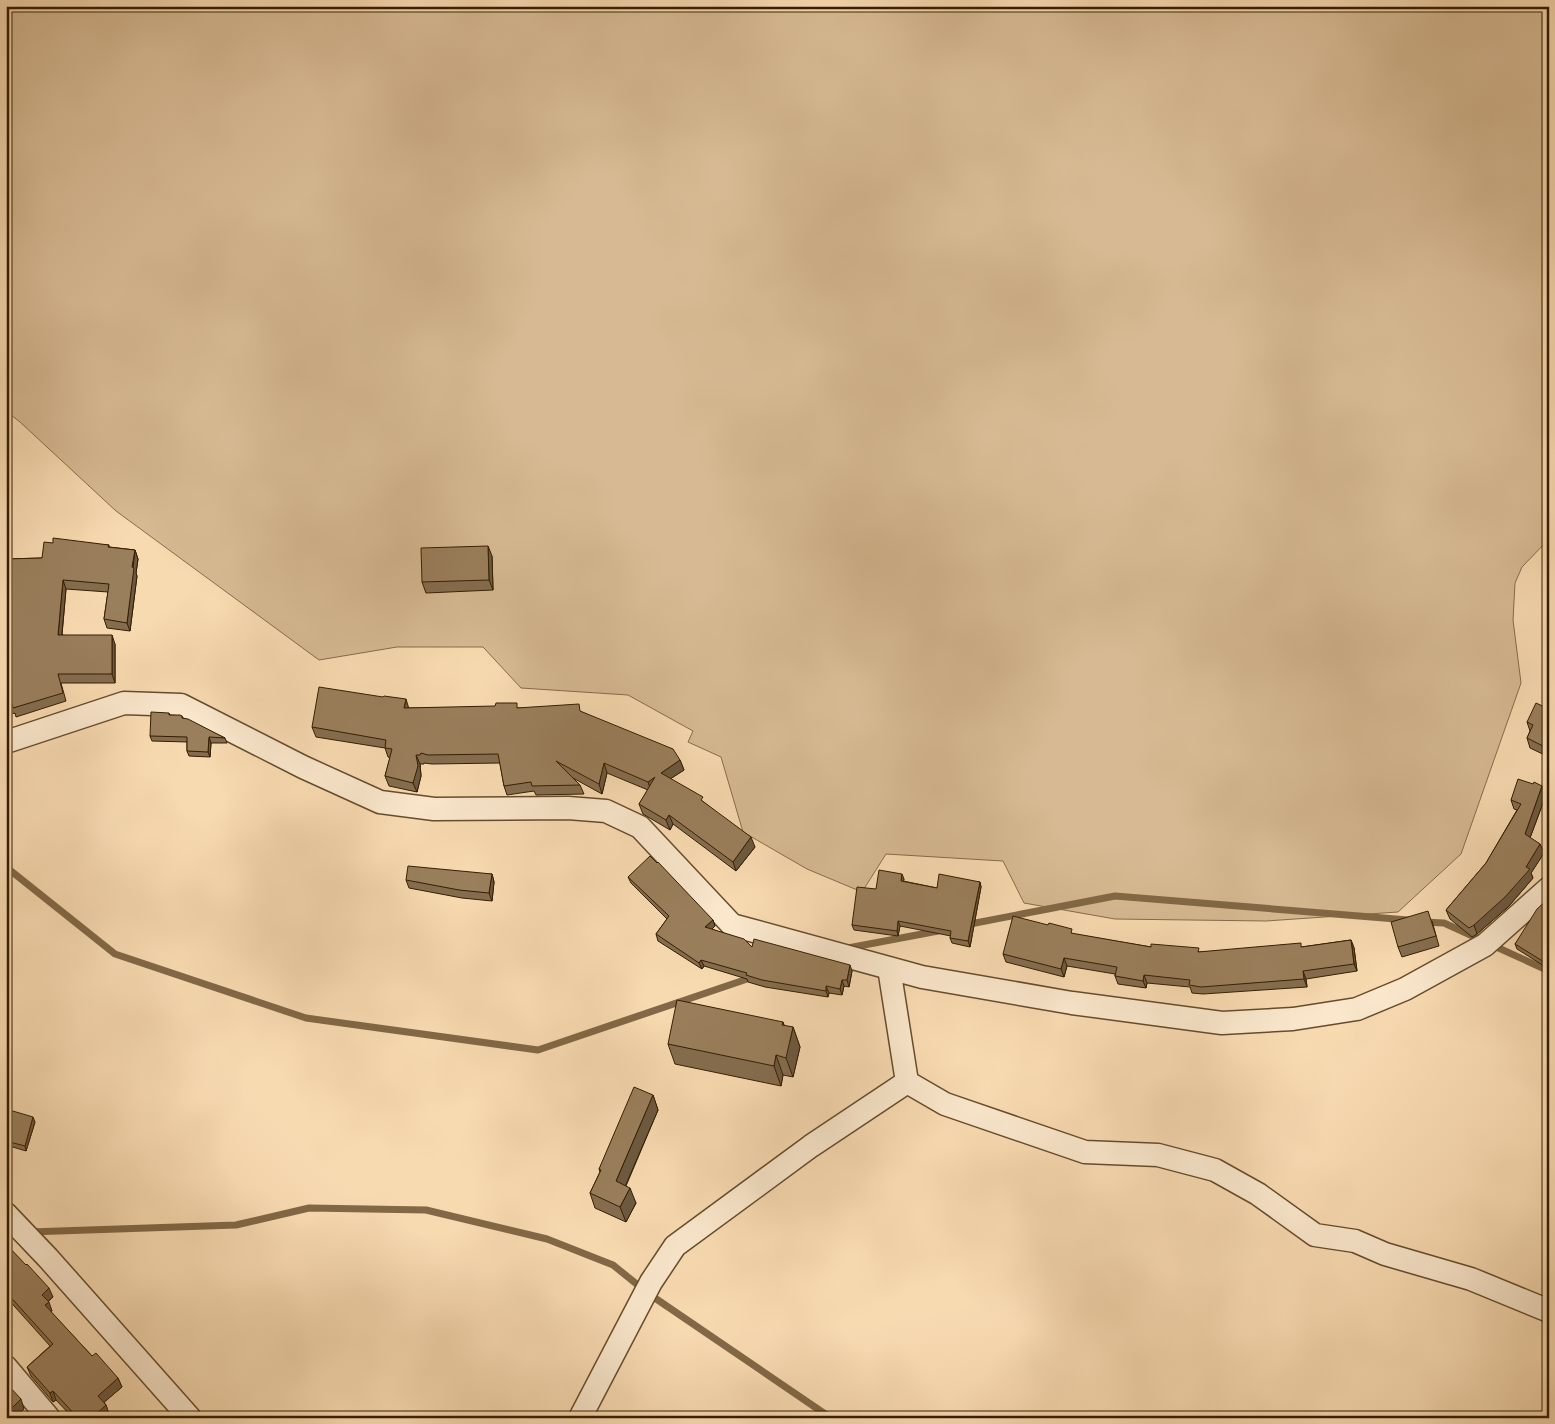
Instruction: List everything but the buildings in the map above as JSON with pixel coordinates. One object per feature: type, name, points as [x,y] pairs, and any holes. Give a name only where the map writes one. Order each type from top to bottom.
[{"type":"street","points":[[6,742],[124,703],[181,705],[303,767],[380,802],[434,809],[568,808],[606,811],[640,827],[732,925],[922,978],[1072,1003],[1222,1023],[1294,1019],[1357,1009],[1405,989],[1485,945],[1549,888]]},
{"type":"street","points":[[888,968],[907,1082]]},
{"type":"street","points":[[907,1082],[945,1104],[1085,1152],[1158,1155],[1215,1170],[1258,1194],[1315,1235],[1355,1241],[1386,1254],[1471,1279],[1549,1311]]},
{"type":"street","points":[[580,1418],[651,1282],[675,1246],[811,1146],[907,1082]]},
{"type":"street","points":[[6,1214],[48,1258],[190,1418]]},
{"type":"street","points":[[6,1367],[49,1418]]},
{"type":"shaded area","points":[[6,6],[1549,6],[1549,539],[1522,567],[1515,583],[1513,620],[1521,683],[1461,854],[1398,912],[1266,921],[1115,919],[1024,903],[1003,861],[886,854],[862,892],[807,869],[743,832],[721,757],[688,742],[693,731],[628,695],[521,688],[483,647],[397,647],[319,660],[116,511],[6,411]]},
{"type":"waterway","points":[[6,867],[115,954],[306,1018],[538,1050],[756,976]]},
{"type":"waterway","points":[[965,925],[1115,896],[1408,920]]},
{"type":"waterway","points":[[1424,922],[1444,923],[1477,938]]},
{"type":"waterway","points":[[848,948],[938,931]]},
{"type":"waterway","points":[[1492,945],[1549,971]]},
{"type":"waterway","points":[[29,1232],[236,1225],[309,1208],[426,1210],[547,1239],[613,1265],[649,1294],[831,1418]]}]
